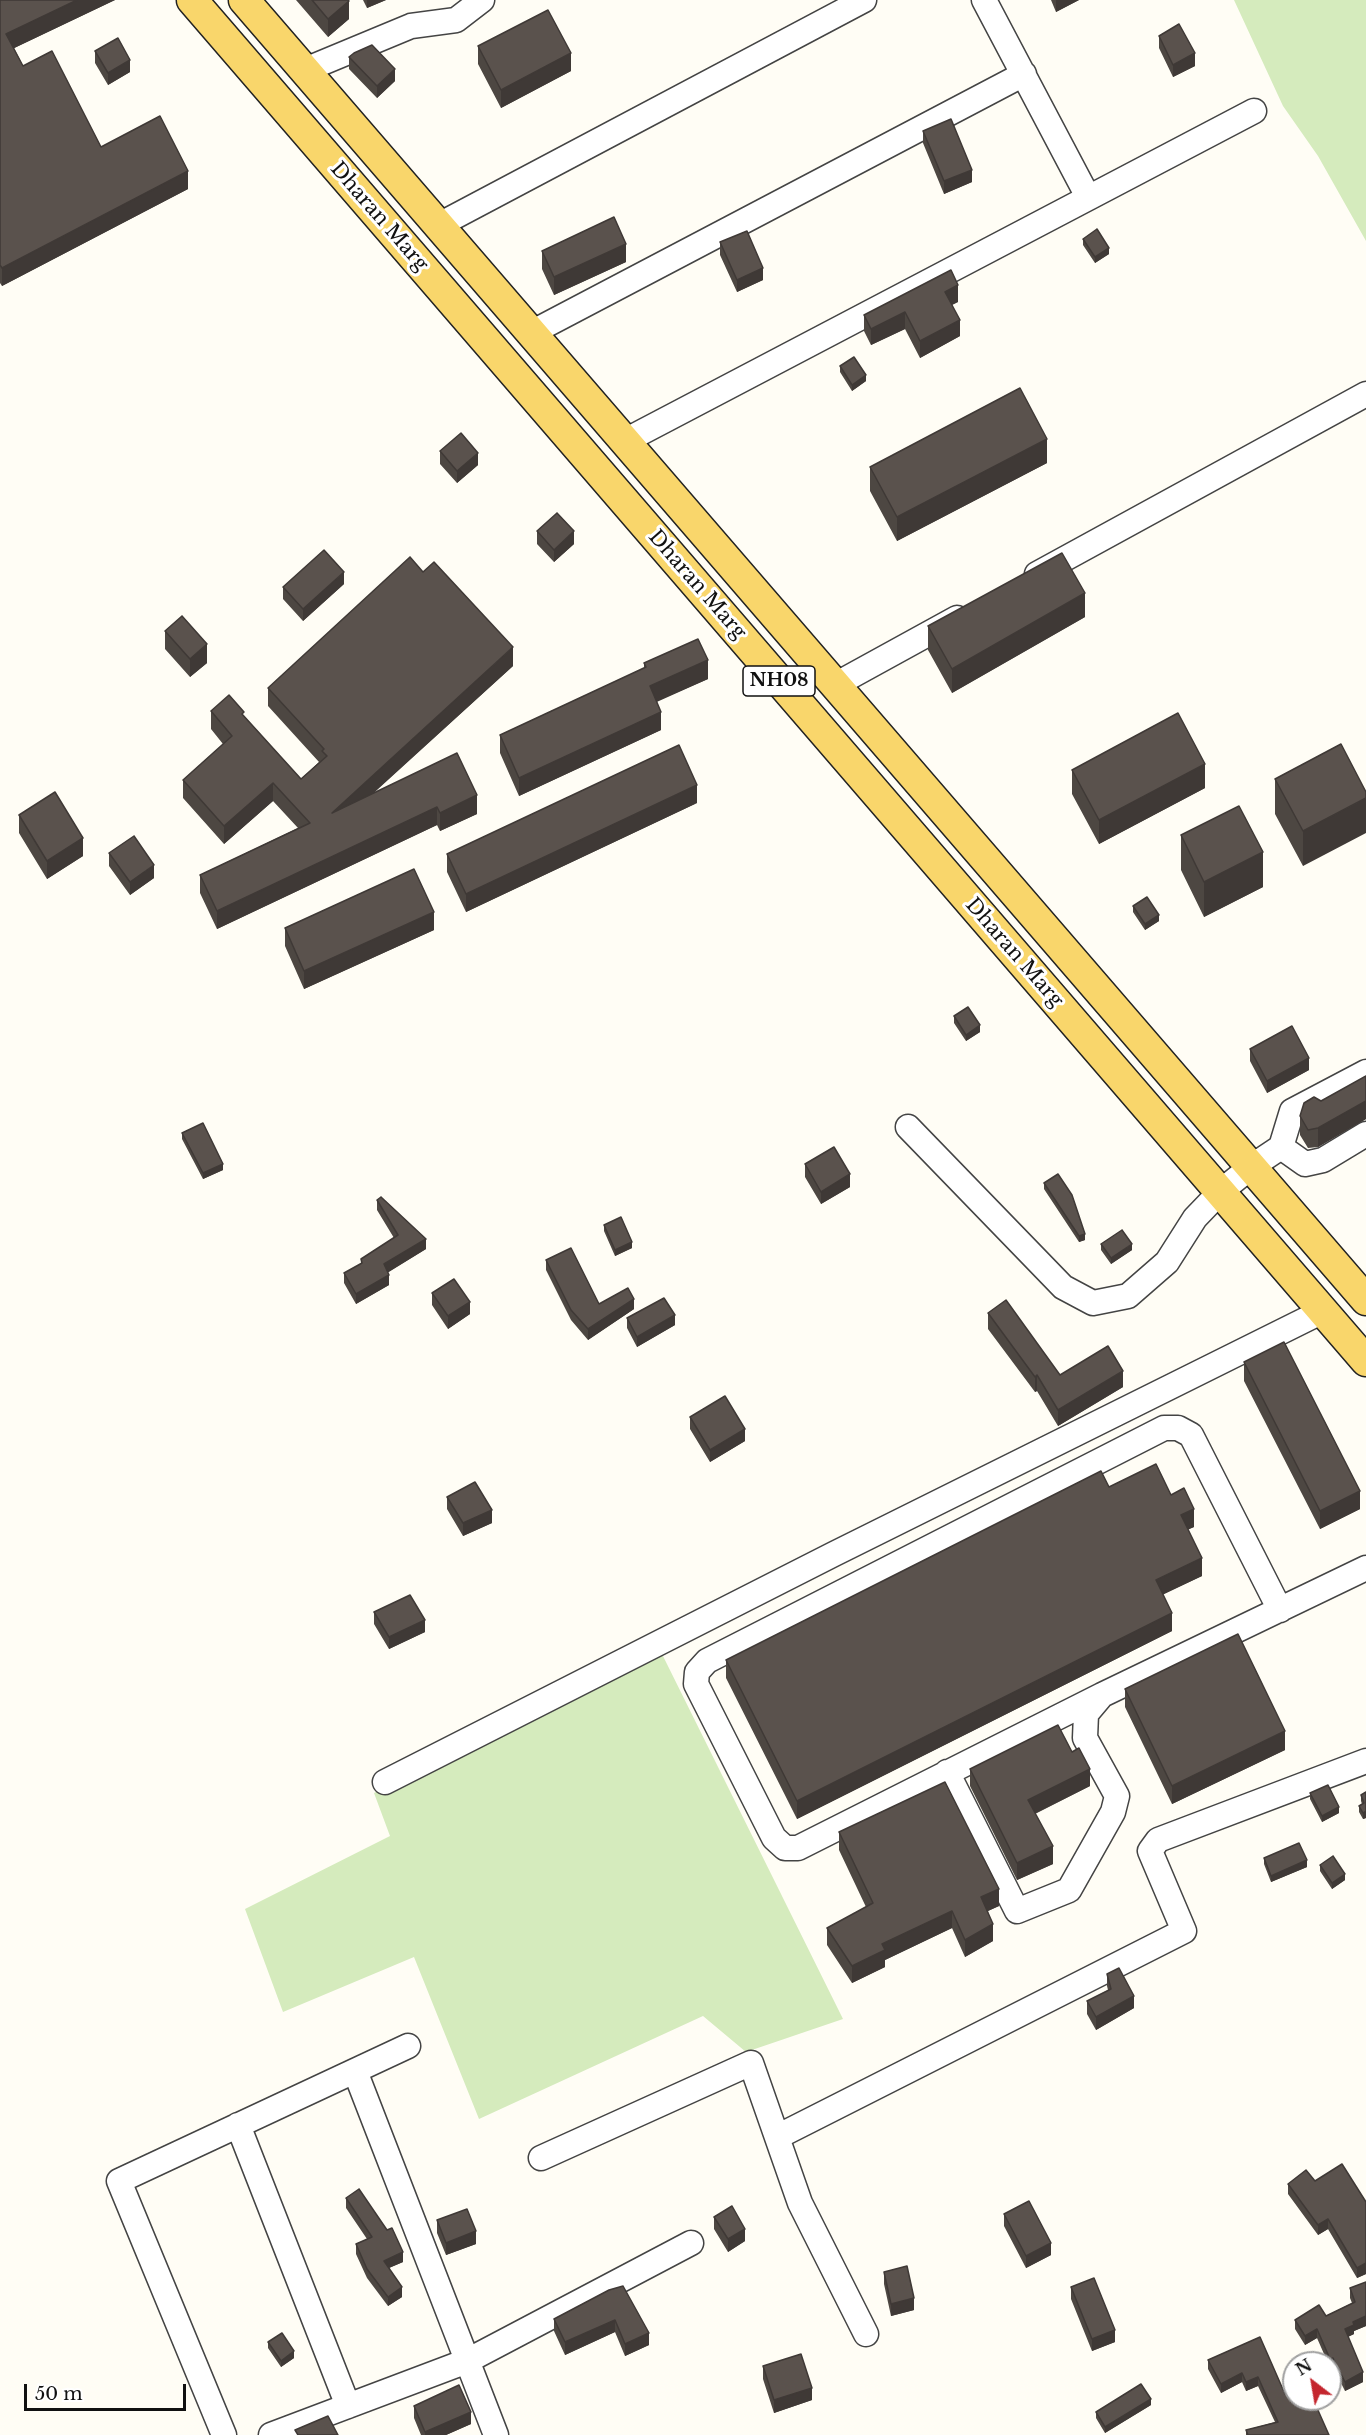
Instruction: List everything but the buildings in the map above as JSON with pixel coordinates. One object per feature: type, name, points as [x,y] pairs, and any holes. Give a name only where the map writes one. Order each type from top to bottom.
[{"type":"main road","name":"Dharan Marg","points":[[192,0],[1366,1361]]},
{"type":"main road","name":"Dharan Marg","points":[[244,0],[1366,1300]]},
{"type":"street","points":[[305,70],[411,27],[456,20],[482,0]]},
{"type":"street","points":[[439,225],[864,0]]},
{"type":"street","points":[[984,0],[1088,197]]},
{"type":"street","points":[[531,333],[1024,74]]},
{"type":"street","points":[[625,441],[1254,111]]},
{"type":"street","points":[[1022,582],[1366,394]]},
{"type":"street","points":[[835,685],[981,605]]},
{"type":"street","points":[[908,1127],[1064,1287],[1093,1303],[1128,1296],[1167,1262],[1195,1218],[1220,1192],[1281,1147],[1292,1111],[1366,1072]]},
{"type":"street","points":[[1281,1147],[1305,1164],[1323,1160],[1366,1134]]},
{"type":"street","points":[[385,1782],[855,1543],[1323,1311]]},
{"type":"street","points":[[1280,1610],[1191,1435],[1178,1428],[1164,1428],[707,1661],[697,1672],[696,1684],[774,1838],[785,1848],[798,1848],[1102,1695],[1280,1610],[1366,1568]]},
{"type":"street","points":[[947,1772],[1017,1911],[1069,1890],[1113,1812],[1117,1796],[1085,1738],[1086,1713],[1102,1695]]},
{"type":"street","points":[[777,2137],[1184,1931],[1150,1851],[1158,1840],[1366,1761]]},
{"type":"street","points":[[224,2435],[119,2181],[408,2046]]},
{"type":"street","points":[[541,2158],[751,2063],[800,2202],[866,2334]]},
{"type":"street","points":[[355,2071],[496,2435]]},
{"type":"street","points":[[238,2125],[348,2406]]},
{"type":"street","points":[[271,2435],[467,2361],[692,2243]]},
{"type":"green space","points":[[1234,0],[1366,0],[1366,241],[1318,156],[1283,106]]},
{"type":"green space","points":[[660,1650],[843,2019],[746,2052],[703,2016],[479,2119],[414,1957],[283,2012],[245,1909],[390,1836],[374,1793]]}]
